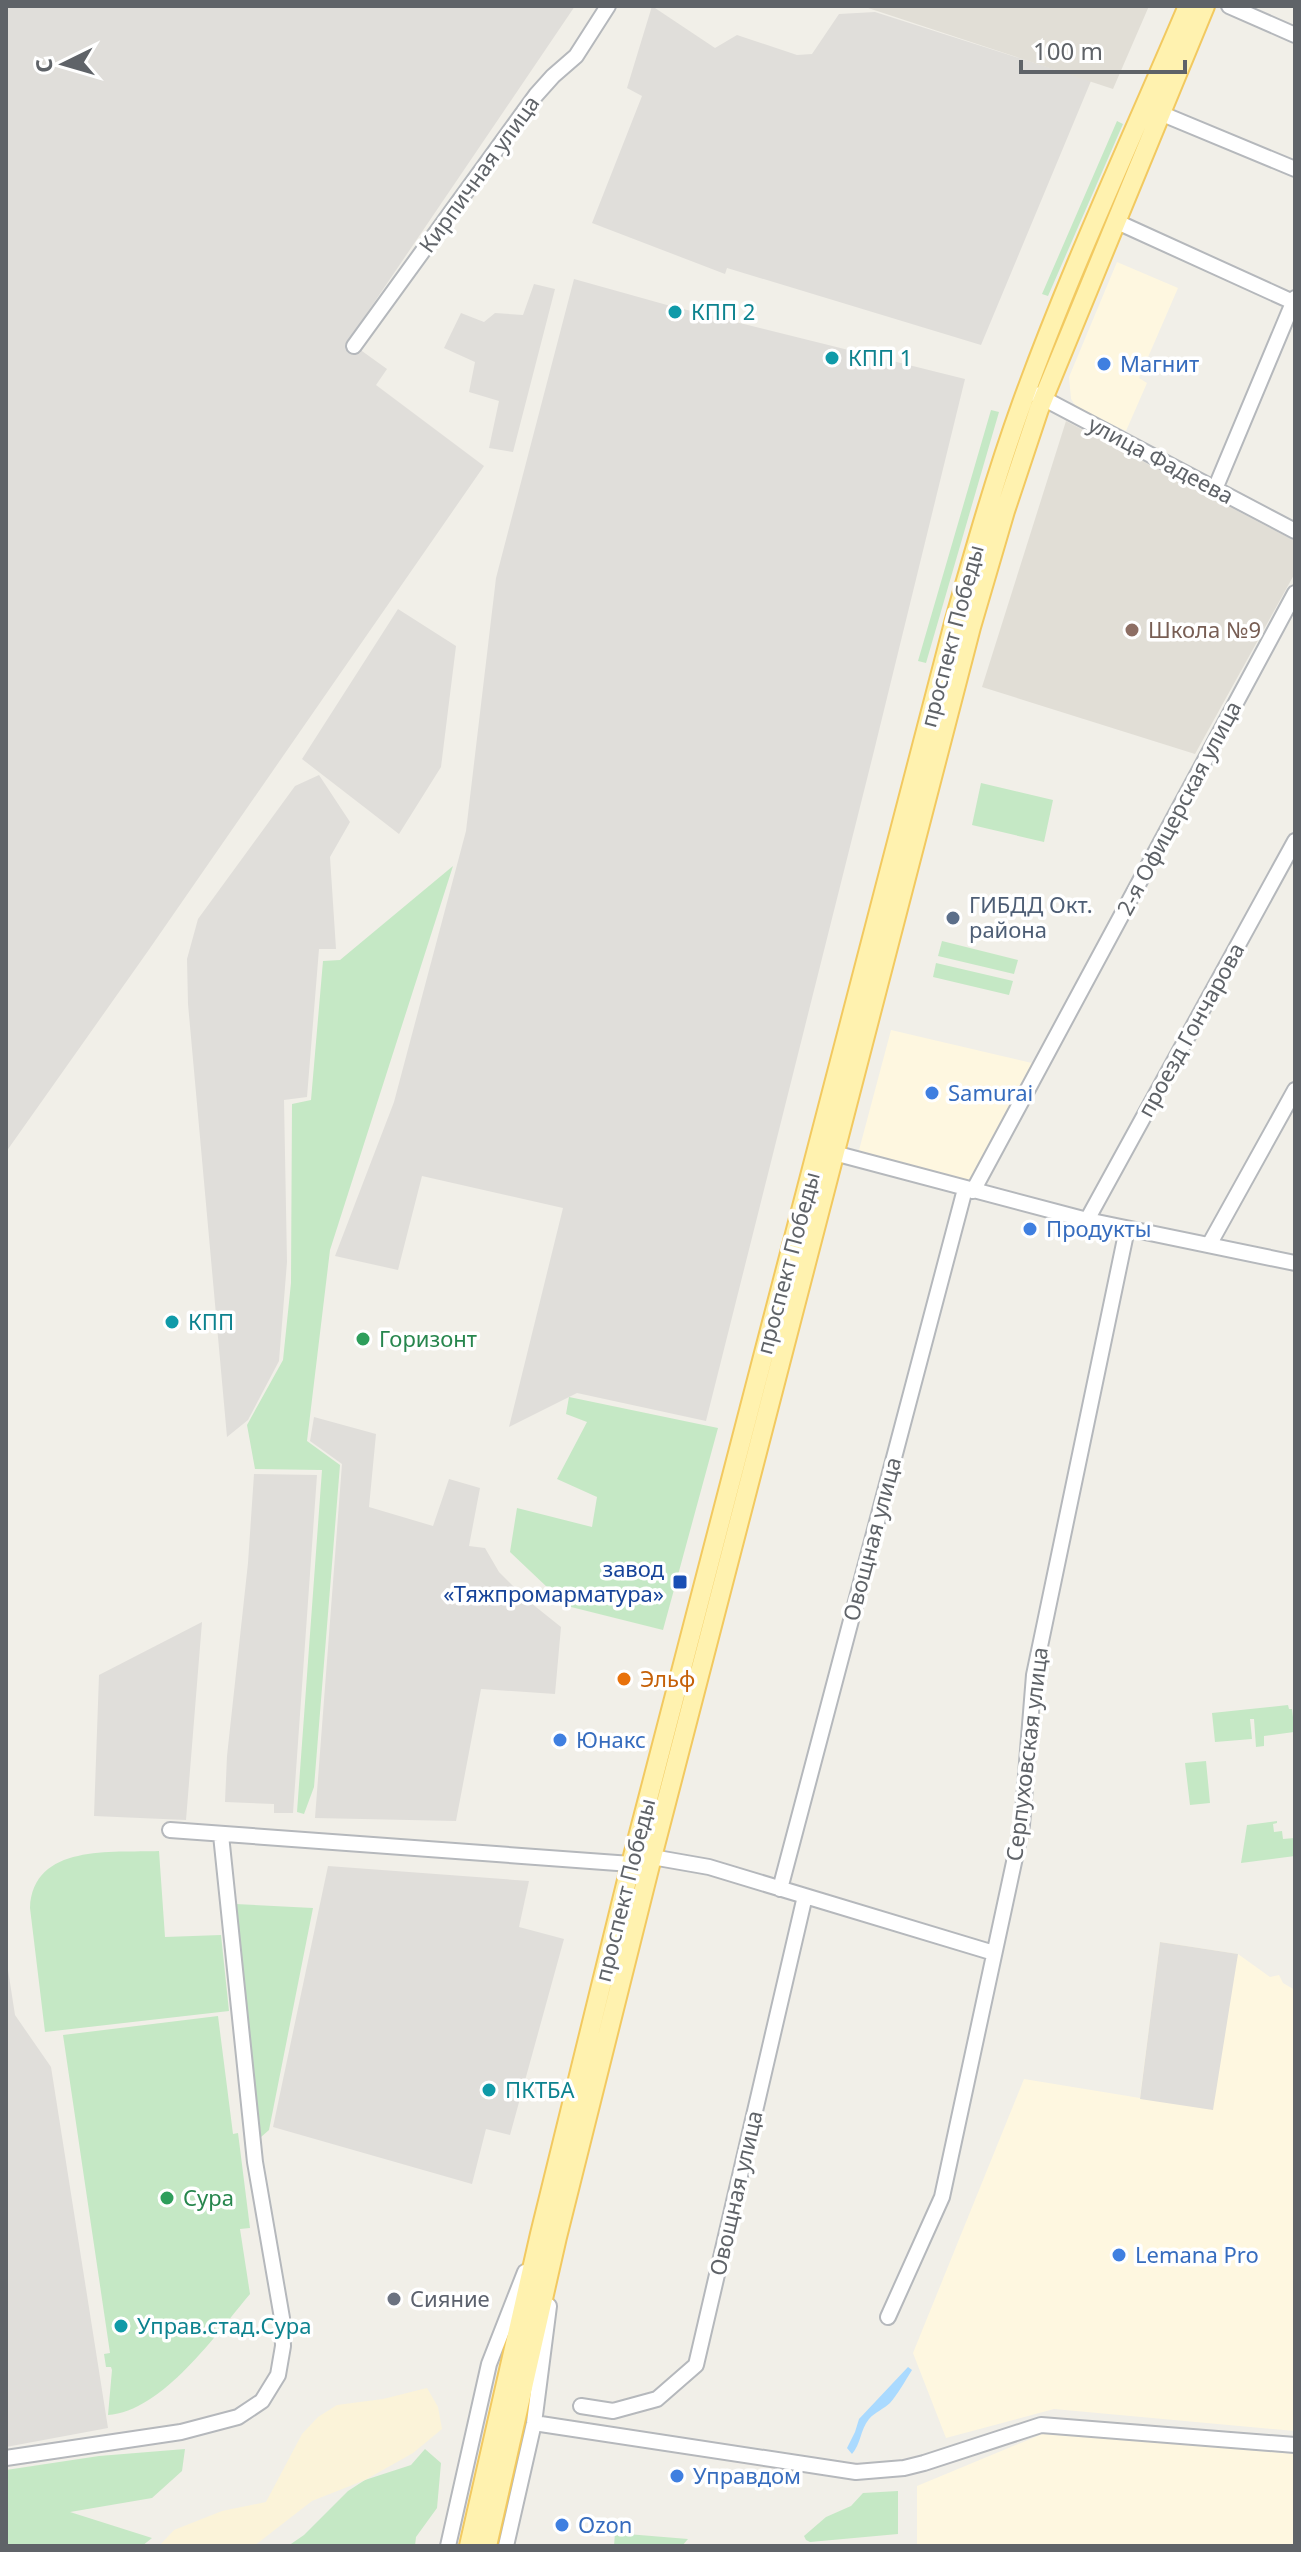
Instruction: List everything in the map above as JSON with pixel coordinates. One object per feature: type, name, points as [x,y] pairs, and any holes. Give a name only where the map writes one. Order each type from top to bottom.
[{"type":"main road","name":"проспект Победы","points":[[548,2236],[652,1857],[971,627],[1035,394],[1069,285],[1188,6]]},
{"type":"main road","name":"проспект Победы","points":[[484,2545],[548,2236],[631,1864],[954,623],[988,506],[1035,394],[1115,221],[1205,6]]},
{"type":"street","name":"Кирпичная улица","points":[[354,346],[536,95],[576,56],[608,6]]},
{"type":"street","points":[[1229,6],[1295,35]]},
{"type":"street","points":[[1160,113],[1295,169]]},
{"type":"street","points":[[1115,221],[1294,300],[1215,489]]},
{"type":"street","name":"улица Фадеева","points":[[1035,394],[1295,531]]},
{"type":"street","name":"2-я Офицерская улица","points":[[969,1190],[1295,593]]},
{"type":"street","name":"проезд Гончарова","points":[[1087,1220],[1295,841]]},
{"type":"street","points":[[1209,1245],[1295,1090]]},
{"type":"street","points":[[834,1153],[1087,1220],[1295,1263]]},
{"type":"street","name":"Овощная улица","points":[[780,1889],[969,1190]]},
{"type":"street","name":"Серпуховская улица","points":[[888,2317],[942,2197],[1022,1825],[1034,1675],[1127,1229]]},
{"type":"street","points":[[170,1830],[631,1864],[652,1857],[709,1867],[994,1953]]},
{"type":"street","points":[[6,2458],[181,2432],[238,2417],[262,2401],[278,2375],[283,2346],[282,2318],[255,2162],[221,1835]]},
{"type":"street","name":"Овощная улица","points":[[581,2406],[613,2411],[657,2399],[696,2365],[805,1896]]},
{"type":"street","points":[[484,2545],[534,2423],[548,2236]]},
{"type":"street","points":[[448,2546],[489,2364],[548,2236]]},
{"type":"street","points":[[534,2423],[856,2472],[924,2463],[1041,2425],[1295,2445]]},
{"type":"shaded area","points":[[6,6],[575,6],[348,341],[387,369],[376,385],[484,466],[6,1152]]},
{"type":"shaded area","points":[[652,6],[715,48],[737,35],[797,55],[812,54],[839,14],[875,12],[1091,81],[981,345],[727,268],[725,274],[592,223],[642,96],[627,88]]},
{"type":"shaded area","points":[[862,6],[1149,6],[1113,89]]},
{"type":"shaded area","points":[[1117,262],[1178,288],[1139,378],[1147,383],[1126,431],[1077,408],[1071,399],[1069,377]]},
{"type":"shaded area","points":[[574,279],[965,379],[706,1421],[577,1393],[509,1427],[563,1208],[422,1176],[398,1270],[335,1256],[394,1102],[466,831],[496,578]]},
{"type":"shaded area","points":[[534,284],[555,289],[513,452],[489,448],[499,401],[469,392],[475,362],[444,348],[461,313],[484,322],[495,313],[523,315]]},
{"type":"shaded area","name":"Школа №9","points":[[1066,421],[1295,541],[1295,573],[1195,754],[982,687]]},
{"type":"shaded area","points":[[398,609],[456,646],[441,767],[399,834],[302,759]]},
{"type":"shaded area","points":[[319,775],[350,822],[330,857],[336,949],[319,949],[307,1097],[284,1100],[287,1262],[279,1361],[248,1420],[227,1437],[188,1004],[187,959],[198,919],[295,786]]},
{"type":"shaded area","points":[[891,1030],[1032,1063],[971,1181],[858,1154]]},
{"type":"shaded area","points":[[314,1417],[376,1434],[369,1507],[433,1526],[449,1479],[480,1488],[469,1546],[485,1548],[499,1572],[561,1627],[555,1694],[481,1689],[456,1821],[315,1818],[342,1464],[310,1441]]},
{"type":"shaded area","points":[[254,1474],[317,1475],[293,1813],[274,1813],[274,1804],[225,1802]]},
{"type":"shaded area","points":[[202,1622],[186,1820],[94,1816],[99,1675]]},
{"type":"shaded area","name":"ПКТБА","points":[[328,1866],[529,1881],[519,1927],[564,1939],[510,2135],[486,2129],[472,2184],[273,2127]]},
{"type":"shaded area","points":[[1160,1942],[1238,1954],[1270,1977],[1279,1975],[1283,1983],[1295,1990],[1295,2431],[1054,2409],[946,2438],[913,2353],[1024,2079],[1140,2098]]},
{"type":"shaded area","points":[[1160,1942],[1238,1954],[1213,2110],[1140,2099]]},
{"type":"shaded area","points":[[6,1957],[15,2015],[51,2067],[108,2428],[6,2447]]},
{"type":"shaded area","points":[[1047,2432],[1295,2454],[1295,2546],[917,2546],[917,2486]]},
{"type":"green space","points":[[1117,121],[1123,124],[1048,296],[1042,294]]},
{"type":"green space","points":[[991,410],[999,412],[926,663],[918,661]]},
{"type":"green space","points":[[981,783],[1053,800],[1044,842],[972,825]]},
{"type":"green space","points":[[453,866],[330,1250],[307,1441],[340,1465],[314,1787],[304,1814],[297,1812],[322,1470],[255,1469],[247,1425],[283,1360],[291,1283],[292,1104],[311,1100],[323,961],[340,960]]},
{"type":"green space","points":[[942,941],[1018,960],[1014,974],[938,956]]},
{"type":"green space","points":[[936,963],[1013,981],[1009,995],[933,977]]},
{"type":"green space","points":[[569,1397],[718,1428],[663,1630],[567,1606],[510,1552],[517,1508],[592,1527],[597,1497],[557,1479],[587,1422],[566,1414]]},
{"type":"green space","points":[[1288,1705],[1292,1709],[1295,1734],[1264,1736],[1264,1746],[1256,1747],[1254,1719],[1250,1719],[1252,1739],[1215,1742],[1212,1713]]},
{"type":"green space","points":[[1206,1761],[1210,1803],[1190,1805],[1185,1763]]},
{"type":"green space","points":[[1277,1821],[1273,1824],[1274,1832],[1282,1831],[1283,1839],[1295,1838],[1295,1856],[1241,1863],[1247,1825]]},
{"type":"green space","points":[[159,1851],[165,1937],[221,1935],[229,2011],[45,2032],[30,1908],[34,1887],[45,1872],[60,1862],[78,1856]]},
{"type":"green space","points":[[235,1904],[313,1908],[269,2130],[261,2137]]},
{"type":"green space","name":"Сура","points":[[218,2016],[233,2134],[238,2133],[250,2228],[240,2229],[250,2294],[205,2349],[168,2386],[128,2411],[108,2415],[112,2370],[106,2367],[104,2354],[110,2353],[63,2035]]},
{"type":"green space","points":[[185,2449],[182,2471],[152,2498],[70,2512],[152,2538],[142,2546],[6,2546],[6,2470],[99,2456]]},
{"type":"green space","points":[[425,2449],[441,2463],[437,2508],[416,2537],[415,2546],[288,2546],[304,2535],[348,2491],[365,2480],[411,2465]]},
{"type":"green space","points":[[898,2491],[898,2534],[806,2540],[804,2536],[826,2517],[851,2506],[863,2493]]},
{"type":"green space","points":[[615,2533],[688,2539],[682,2546],[614,2546]]},
{"type":"sand","points":[[427,2388],[438,2407],[442,2429],[413,2453],[365,2480],[312,2501],[254,2546],[159,2546],[174,2530],[222,2511],[266,2502],[302,2434],[318,2417],[337,2405],[383,2399]]},
{"type":"water","points":[[908,2367],[912,2370],[890,2403],[869,2419],[852,2454],[847,2448],[859,2419]]},
{"type":"place","name":"КПП 2","points":[[675,312]]},
{"type":"place","name":"КПП 1","points":[[832,358]]},
{"type":"place","name":"Магнит","points":[[1104,364]]},
{"type":"place","name":"Школа №9","points":[[1132,630]]},
{"type":"place","name":"ГИБДД Окт. района","points":[[953,918]]},
{"type":"place","name":"Samurai","points":[[932,1093]]},
{"type":"place","name":"Продукты","points":[[1030,1229]]},
{"type":"place","name":"КПП","points":[[172,1322]]},
{"type":"place","name":"Горизонт","points":[[363,1339]]},
{"type":"place","name":"завод «Тяжпромарматура»","points":[[680,1582]]},
{"type":"place","name":"Эльф","points":[[624,1679]]},
{"type":"place","name":"Юнакс","points":[[560,1740]]},
{"type":"place","name":"ПКТБА","points":[[489,2090]]},
{"type":"place","name":"Сура","points":[[167,2198]]},
{"type":"place","name":"Lemana Pro","points":[[1119,2255]]},
{"type":"place","name":"Сияние","points":[[394,2299]]},
{"type":"place","name":"Управ.стад.Сура","points":[[121,2326]]},
{"type":"place","name":"Управдом","points":[[677,2476]]},
{"type":"place","name":"Ozon","points":[[562,2525]]}]
